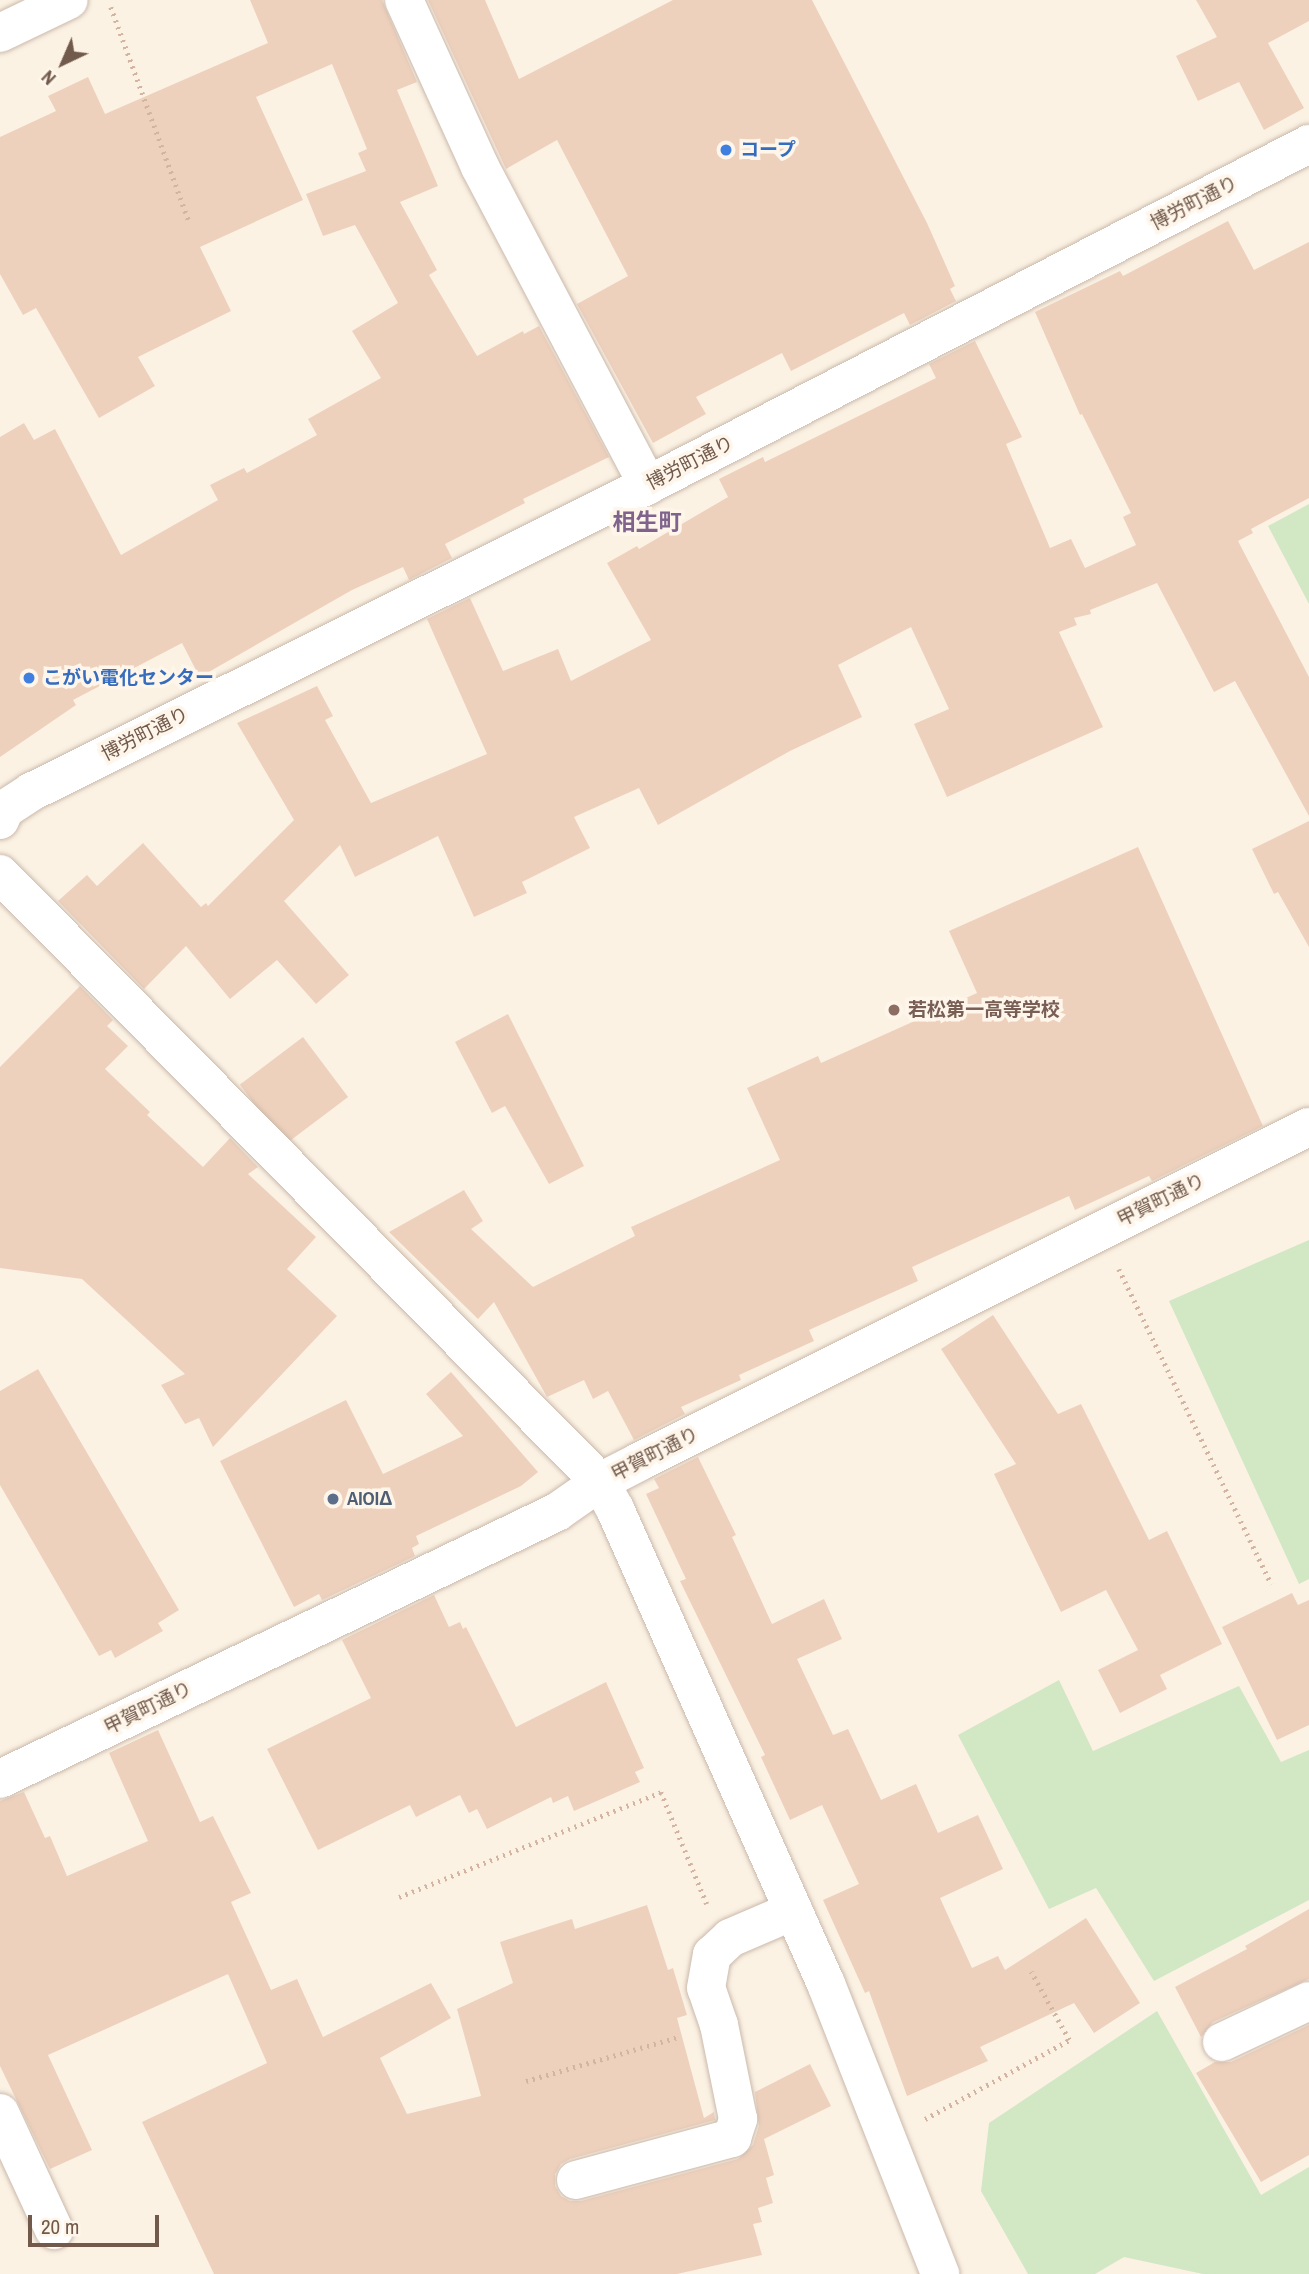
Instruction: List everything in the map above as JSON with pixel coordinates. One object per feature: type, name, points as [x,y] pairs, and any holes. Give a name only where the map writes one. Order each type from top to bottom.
[{"type":"street","points":[[0,33],[69,0]]},
{"type":"street","points":[[404,0],[480,167],[648,485]]},
{"type":"street","name":"博労町通り","points":[[0,820],[5,809],[31,792],[648,485],[1309,144]]},
{"type":"street","points":[[0,874],[600,1482],[615,1508],[826,1984],[940,2274]]},
{"type":"street","name":"甲賀町通り","points":[[0,1779],[557,1512],[600,1482],[1309,1127]]},
{"type":"street","points":[[576,2180],[732,2138],[738,2119],[719,2025],[706,1988],[712,1955],[730,1938],[793,1911]]},
{"type":"street","points":[[1222,2042],[1309,2001]]},
{"type":"street","points":[[0,2113],[54,2230]]},
{"type":"path","points":[[108,0],[189,222]]},
{"type":"path","points":[[1098,1231],[1111,1252],[1271,1584]]},
{"type":"path","points":[[399,1897],[661,1792],[723,1944]]},
{"type":"path","points":[[887,2140],[1069,2040],[1031,1972]]},
{"type":"path","points":[[526,2081],[719,2025]]},
{"type":"green space","points":[[1309,504],[1309,604],[1268,526]]},
{"type":"green space","points":[[1309,1240],[1309,1579],[1299,1584],[1169,1301]]},
{"type":"green space","points":[[1059,1680],[1093,1751],[1239,1686],[1281,1762],[1309,1750],[1309,1900],[1154,1981],[1096,1888],[1049,1909],[958,1735]]},
{"type":"green space","points":[[1157,2011],[1261,2195],[1309,2167],[1309,2274],[1203,2274],[1124,2257],[1095,2274],[1028,2274],[981,2191],[989,2123]]},
{"type":"building","points":[[250,0],[382,0],[417,82],[397,90],[438,186],[400,202],[437,270],[429,275],[477,356],[523,331],[524,334],[539,326],[609,457],[523,499],[525,503],[445,544],[452,558],[409,580],[403,567],[352,590],[199,676],[182,643],[73,700],[76,705],[0,757],[0,437],[24,423],[34,440],[55,429],[121,555],[218,500],[210,485],[244,468],[247,473],[317,435],[308,419],[381,378],[352,331],[398,303],[355,225],[323,236],[306,194],[366,171],[358,153],[367,149],[332,64],[256,97],[303,200],[200,247],[231,311],[138,357],[155,386],[99,418],[36,308],[23,315],[0,274],[0,137],[56,111],[48,96],[88,77],[105,114],[268,43]]},
{"type":"building","name":"コープ","points":[[428,0],[485,0],[519,79],[673,0],[812,0],[927,223],[955,286],[950,289],[956,301],[910,325],[904,313],[791,371],[782,353],[696,397],[706,414],[653,443],[577,304],[628,276],[557,140],[506,169]]},
{"type":"building","points":[[1196,0],[1309,0],[1309,21],[1268,43],[1304,108],[1264,130],[1239,82],[1198,101],[1176,56],[1217,37]]},
{"type":"building","points":[[1228,221],[1254,270],[1309,242],[1309,498],[1251,529],[1253,533],[1238,541],[1309,677],[1309,816],[1235,681],[1214,692],[1157,583],[1090,610],[1091,614],[1074,618],[1077,625],[1059,632],[1103,727],[947,797],[914,724],[949,709],[911,627],[838,665],[862,717],[790,751],[658,825],[639,788],[574,817],[590,848],[522,882],[527,893],[474,917],[438,836],[355,877],[340,845],[284,901],[349,975],[316,1004],[277,960],[230,999],[186,946],[144,989],[58,901],[87,875],[97,886],[143,843],[201,907],[206,903],[208,906],[294,820],[237,723],[317,686],[333,716],[325,720],[371,803],[487,754],[427,619],[470,598],[503,671],[558,649],[571,681],[651,640],[607,563],[637,546],[639,549],[728,497],[719,479],[763,457],[765,462],[936,378],[929,364],[975,341],[1022,437],[1006,444],[1050,548],[1071,539],[1085,568],[1136,545],[1123,517],[1131,513],[1082,414],[1080,415],[1035,312],[1120,271],[1123,276]]},
{"type":"building","points":[[1309,821],[1309,947],[1278,892],[1274,894],[1252,849]]},
{"type":"building","points":[[1138,847],[1263,1126],[1152,1181],[1149,1176],[1075,1210],[1069,1196],[912,1267],[918,1281],[809,1330],[814,1341],[739,1375],[741,1380],[681,1407],[685,1414],[634,1440],[608,1391],[593,1399],[584,1380],[547,1397],[494,1302],[478,1319],[389,1232],[464,1190],[483,1221],[471,1229],[533,1287],[635,1236],[631,1227],[780,1160],[747,1088],[818,1056],[821,1063],[977,993],[949,931]]},
{"type":"building","points":[[80,986],[113,1020],[107,1026],[128,1046],[105,1069],[150,1112],[147,1115],[203,1167],[230,1138],[258,1167],[248,1174],[316,1237],[287,1269],[337,1316],[213,1447],[199,1418],[185,1424],[161,1385],[185,1374],[82,1279],[0,1268],[0,1067]]},
{"type":"building","points":[[508,1014],[584,1166],[549,1184],[505,1106],[492,1113],[455,1042]]},
{"type":"building","points":[[303,1037],[348,1097],[285,1144],[240,1085]]},
{"type":"building","points":[[993,1315],[1058,1414],[1081,1404],[1149,1540],[1167,1531],[1222,1644],[1160,1675],[1167,1689],[1120,1713],[1098,1670],[1138,1650],[1106,1590],[1061,1612],[994,1474],[1016,1464],[941,1349]]},
{"type":"building","points":[[38,1369],[179,1610],[158,1623],[163,1631],[115,1658],[111,1650],[99,1656],[0,1485],[0,1391]]},
{"type":"building","points":[[451,1372],[538,1472],[521,1486],[416,1536],[419,1544],[412,1548],[415,1556],[322,1600],[319,1594],[294,1607],[220,1461],[346,1400],[383,1474],[463,1436],[426,1394]]},
{"type":"building","points":[[698,1457],[736,1535],[732,1537],[772,1624],[824,1599],[842,1639],[797,1659],[833,1735],[848,1729],[881,1800],[916,1784],[938,1833],[978,1815],[1003,1869],[940,1898],[972,1968],[998,1956],[1005,1970],[1086,1918],[1140,2003],[1094,2033],[1074,2003],[980,2047],[988,2061],[907,2096],[869,1991],[865,1993],[823,1900],[859,1884],[822,1805],[790,1820],[761,1757],[765,1755],[680,1581],[686,1579],[646,1494],[659,1488],[654,1479]]},
{"type":"building","points":[[1292,1593],[1298,1605],[1309,1600],[1309,1725],[1277,1740],[1222,1627]]},
{"type":"building","points":[[434,1595],[449,1627],[460,1622],[463,1629],[466,1627],[516,1727],[606,1682],[644,1768],[635,1772],[640,1782],[574,1811],[568,1796],[553,1803],[551,1797],[487,1829],[477,1809],[469,1813],[460,1795],[416,1817],[410,1805],[318,1850],[267,1749],[371,1698],[342,1640]]},
{"type":"building","points":[[158,1730],[200,1822],[213,1816],[251,1893],[231,1902],[271,1990],[297,1979],[323,2037],[431,1983],[451,2018],[380,2058],[407,2114],[481,2096],[457,2009],[513,1983],[500,1942],[572,1919],[575,1929],[647,1905],[668,1970],[673,1968],[687,2015],[677,2018],[704,2118],[714,2112],[715,2120],[570,2159],[561,2164],[555,2174],[555,2186],[561,2196],[570,2201],[581,2201],[738,2159],[753,2145],[759,2126],[755,2092],[810,2064],[831,2106],[764,2139],[774,2175],[766,2178],[773,2203],[758,2208],[762,2222],[753,2224],[762,2255],[677,2274],[214,2274],[142,2122],[267,2063],[228,1974],[48,2055],[92,2150],[50,2169],[0,2066],[0,1801],[24,1792],[45,1838],[50,1836],[67,1876],[148,1841],[109,1753]]},
{"type":"building","points":[[1309,1909],[1309,1979],[1213,2022],[1201,2037],[1175,1987],[1247,1949],[1245,1946]]},
{"type":"building","points":[[1309,2025],[1309,2155],[1261,2182],[1196,2073],[1215,2062],[1231,2062]]},
{"type":"place","name":"コープ","points":[[726,150]]},
{"type":"place","name":"こがい電化センター","points":[[29,678]]},
{"type":"place","name":"若松第一高等学校","points":[[894,1010]]},
{"type":"place","name":"AIOIΔ","points":[[333,1499]]},
{"type":"district","name":"相生町","points":[[647,522]]}]
